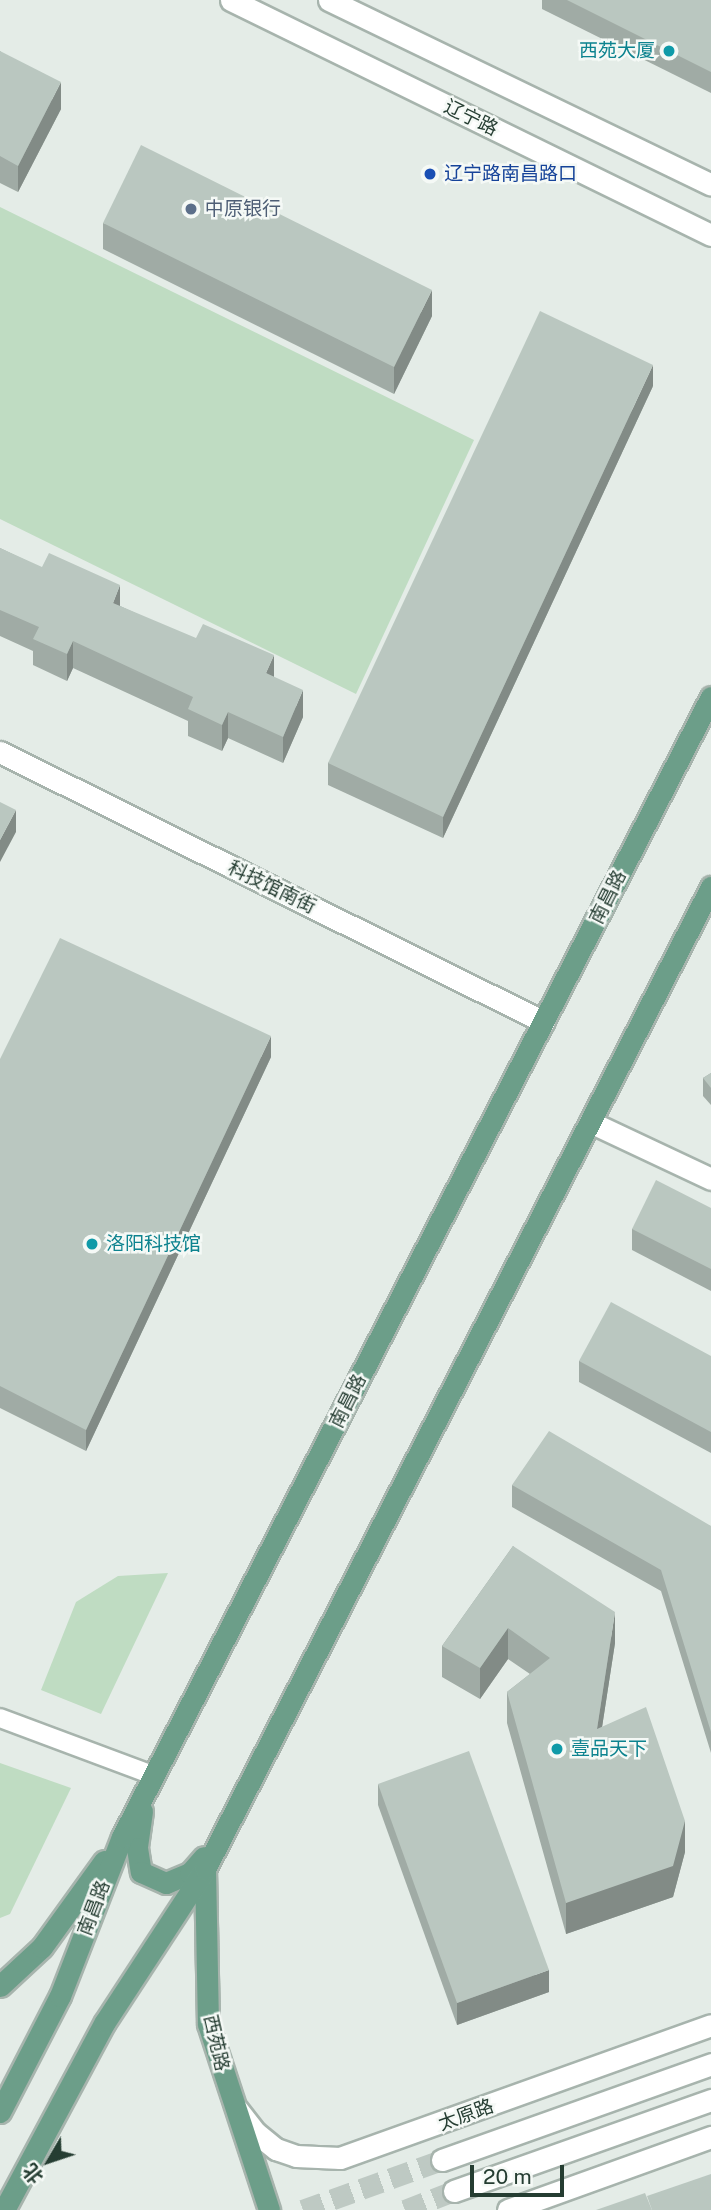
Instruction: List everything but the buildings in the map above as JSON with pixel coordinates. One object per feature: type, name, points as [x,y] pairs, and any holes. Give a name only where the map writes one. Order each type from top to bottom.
[{"type":"main road","name":"辽宁路","points":[[231,0],[711,235]]},
{"type":"main road","points":[[329,0],[711,185]]},
{"type":"main road","name":"南昌路","points":[[0,2112],[60,1996],[122,1837],[711,697]]},
{"type":"main road","name":"科技馆南街","points":[[0,752],[544,1022]]},
{"type":"main road","points":[[10,2203],[105,2022],[205,1869],[711,887]]},
{"type":"main road","points":[[590,1122],[711,1179]]},
{"type":"main road","points":[[144,1795],[137,1848],[141,1872],[166,1883],[190,1873],[222,1836]]},
{"type":"main road","points":[[0,1986],[41,1947],[122,1837]]},
{"type":"main road","name":"西苑路","points":[[205,1869],[208,2024],[270,2210]]},
{"type":"main road","name":"太原路","points":[[233,2104],[256,2133],[276,2149],[296,2156],[340,2158],[711,2025]]},
{"type":"main road","name":"太原路","points":[[442,2160],[711,2064]]},
{"type":"main road","points":[[454,2191],[711,2100]]},
{"type":"main road","points":[[508,2210],[711,2137]]},
{"type":"lane","points":[[0,1718],[155,1776]]},
{"type":"green space","points":[[0,207],[474,440],[356,694],[0,519]]},
{"type":"green space","points":[[168,1573],[101,1714],[41,1690],[76,1602],[118,1576]]},
{"type":"green space","points":[[0,1763],[71,1788],[10,1914],[0,1918]]},
{"type":"tunnel","points":[[303,2210],[442,2160]]},
{"type":"tunnel","points":[[405,2210],[454,2191]]},
{"type":"place","name":"西苑大厦","points":[[669,51]]},
{"type":"place","name":"辽宁路南昌路口","points":[[430,174]]},
{"type":"place","name":"中原银行","points":[[191,209]]},
{"type":"place","name":"洛阳科技馆","points":[[92,1244]]},
{"type":"place","name":"壹品天下","points":[[557,1749]]}]
